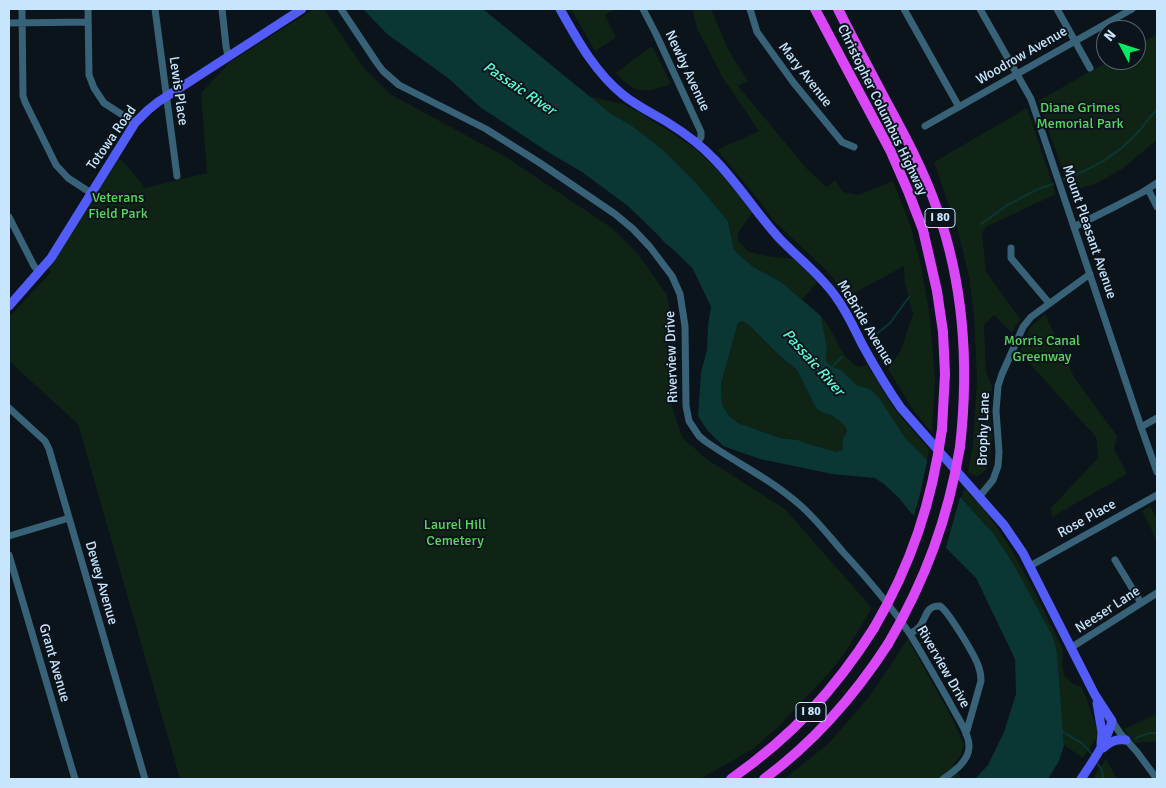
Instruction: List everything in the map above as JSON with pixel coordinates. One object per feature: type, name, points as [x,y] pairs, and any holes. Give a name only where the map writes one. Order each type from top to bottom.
[{"type":"highway","name":"Christopher Columbus Highway","points":[[731,779],[783,739],[814,708],[841,676],[885,611],[903,574],[918,535],[932,486],[942,429],[945,374],[943,332],[937,291],[923,230],[891,152],[815,9]]},
{"type":"highway","name":"Christopher Columbus Highway","points":[[764,779],[786,762],[824,727],[853,694],[888,644],[909,607],[934,549],[952,489],[960,448],[964,386],[963,342],[958,296],[943,228],[929,188],[910,147],[838,9]]},
{"type":"main road","name":"Totowa Road","points":[[9,306],[62,242],[135,123],[166,96],[302,9]]},
{"type":"main road","name":"McBride Avenue","points":[[560,9],[588,56],[615,88],[668,123],[714,158],[780,238],[829,287],[843,307],[876,369],[897,402],[925,437],[1004,525],[1030,566],[1095,695],[1112,721],[1109,733],[1098,754],[1081,779]]},
{"type":"main road","name":"McBride Avenue","points":[[1095,695],[1102,732],[1098,754]]},
{"type":"main road","points":[[1098,754],[1110,742],[1118,739],[1126,740]]},
{"type":"street","points":[[22,9],[23,96],[28,110],[56,165],[68,178],[92,193]]},
{"type":"street","points":[[88,9],[89,75],[94,88],[104,103],[135,123]]},
{"type":"street","name":"Lewis Place","points":[[155,9],[177,176]]},
{"type":"street","points":[[222,9],[228,56]]},
{"type":"street","name":"Riverview Drive","points":[[340,9],[376,63],[399,85],[486,129],[521,150],[610,210],[641,238],[666,266],[680,294],[685,326],[686,406],[689,421],[699,436],[712,446],[770,482],[801,506],[878,591],[910,634],[966,734],[969,747],[965,759],[943,779]]},
{"type":"street","name":"Newby Avenue","points":[[643,9],[701,132],[701,137],[697,144]]},
{"type":"street","name":"Mary Avenue","points":[[750,9],[757,32],[793,82],[842,142],[854,147]]},
{"type":"street","points":[[904,9],[959,107]]},
{"type":"street","name":"Mount Pleasant Avenue","points":[[980,9],[1032,99],[1157,472]]},
{"type":"street","points":[[1057,9],[1090,68]]},
{"type":"street","name":"Woodrow Avenue","points":[[925,126],[1075,41],[1121,11],[1132,9]]},
{"type":"street","points":[[9,23],[88,22]]},
{"type":"street","points":[[1074,227],[1157,183]]},
{"type":"street","points":[[1148,189],[1157,207]]},
{"type":"street","points":[[9,217],[34,266],[39,272]]},
{"type":"street","points":[[1011,248],[1011,258],[1050,303]]},
{"type":"street","name":"Brophy Lane","points":[[979,497],[993,480],[998,466],[996,402],[998,386],[1023,327],[1031,316],[1090,274]]},
{"type":"street","name":"Dewey Avenue","points":[[9,408],[47,445],[145,779]]},
{"type":"street","points":[[1141,427],[1157,418]]},
{"type":"street","name":"Rose Place","points":[[1030,566],[1157,495]]},
{"type":"street","points":[[9,536],[69,518]]},
{"type":"street","name":"Grant Avenue","points":[[9,554],[75,779]]},
{"type":"street","points":[[1115,560],[1141,603]]},
{"type":"street","name":"Neeser Lane","points":[[1072,648],[1157,593]]},
{"type":"street","points":[[910,634],[918,628],[928,611],[935,606],[940,606],[947,612],[977,661],[981,681],[966,734]]},
{"type":"street","points":[[1112,721],[1157,778]]},
{"type":"green space","name":"Laurel Hill Cemetery","points":[[314,9],[324,9],[363,67],[390,94],[506,157],[612,228],[639,255],[667,295],[671,317],[672,406],[682,437],[705,458],[785,509],[872,608],[846,651],[830,672],[779,726],[753,749],[700,779],[180,779],[78,424],[9,361],[9,317],[51,272],[47,267],[116,157],[125,163],[144,188],[207,173],[201,93],[230,62]]},
{"type":"green space","points":[[571,9],[616,9],[605,15],[616,37],[595,51]]},
{"type":"green space","points":[[692,9],[711,9],[729,51],[748,81],[738,86],[807,169],[827,187],[835,180],[843,192],[859,195],[893,181],[911,228],[922,270],[930,318],[935,379],[932,433],[911,407],[888,369],[901,350],[913,314],[905,284],[904,266],[847,297],[829,273],[774,221],[717,150],[759,131],[723,78],[697,28]]},
{"type":"green space","name":"Diane Grimes Memorial Park","points":[[1157,34],[1157,140],[1122,169],[1095,184],[1070,191],[1038,101],[1096,68],[1096,70],[1146,70],[1146,40]]},
{"type":"green space","points":[[650,47],[653,48],[671,84],[655,89],[641,90],[629,85],[616,73]]},
{"type":"green space","points":[[588,96],[623,104],[697,150],[722,174],[753,212],[738,233],[738,241],[749,252],[794,259],[817,282],[802,300],[781,282],[752,266],[734,250],[728,221],[698,185],[662,149]]},
{"type":"green space","points":[[1027,108],[1056,194],[986,227],[982,234],[986,272],[1021,320],[1012,333],[994,315],[984,325],[986,372],[992,386],[990,408],[992,445],[987,469],[977,477],[968,472],[973,444],[977,380],[974,315],[969,277],[958,231],[934,162]]},
{"type":"green space","name":"Morris Canal Greenway","points":[[1045,314],[1074,377],[1117,436],[1114,449],[1127,474],[1052,517],[1051,508],[1098,458],[1096,437],[1019,352],[1031,326]]},
{"type":"green space","points":[[821,316],[845,356],[859,367],[867,365],[896,411],[929,449],[927,461],[906,439],[880,399],[858,386],[841,370],[832,367],[826,361],[827,348]]},
{"type":"green space","points":[[742,321],[750,326],[797,370],[816,408],[823,413],[832,415],[845,426],[847,429],[843,439],[842,450],[837,452],[798,440],[780,438],[738,423],[729,416],[722,404],[721,384],[738,323]]},
{"type":"green space","points":[[964,488],[984,509],[1007,542],[1032,587],[1063,649],[1062,666],[1065,677],[1082,687],[1097,728],[1097,737],[1083,758],[1064,745],[1057,652],[1011,560],[994,534],[962,498]]},
{"type":"green space","points":[[1150,506],[1157,519],[1157,545],[1142,511]]},
{"type":"green space","points":[[908,639],[951,716],[964,744],[961,755],[954,764],[961,779],[784,779],[828,744],[869,697]]},
{"type":"green space","points":[[1157,714],[1157,741],[1134,743],[1124,729]]},
{"type":"green space","points":[[1106,759],[1117,779],[1095,779],[1095,775]]},
{"type":"water","name":"Passaic River","points":[[363,9],[483,9],[611,114],[631,125],[662,149],[698,185],[728,221],[734,250],[752,266],[781,282],[821,316],[827,348],[826,361],[832,367],[841,370],[858,386],[870,389],[880,399],[906,439],[994,534],[1011,560],[1052,635],[1057,652],[1064,745],[1059,761],[1048,779],[975,779],[988,765],[1004,732],[1016,694],[1015,659],[976,578],[911,513],[899,498],[875,478],[832,474],[760,459],[723,446],[707,430],[698,416],[701,372],[707,350],[711,307],[693,269],[628,206],[582,172],[480,107],[448,78],[387,34]],"holes":[[[742,321],[750,326],[797,370],[816,408],[823,413],[832,415],[845,426],[847,430],[843,439],[842,450],[837,452],[798,440],[780,438],[738,423],[729,416],[722,404],[721,384],[738,323]]]},
{"type":"pier","points":[[928,457],[961,494],[945,551],[913,518]]},
{"type":"waterway","points":[[1064,179],[1114,154],[1131,140],[1157,110]]},
{"type":"waterway","points":[[981,224],[1006,206],[1036,190],[1053,184]]},
{"type":"waterway","points":[[873,337],[890,323],[909,297]]},
{"type":"waterway","name":"Passaic River","points":[[832,367],[842,357]]},
{"type":"waterway","points":[[1063,732],[1083,744],[1092,755]]},
{"type":"waterway","points":[[1136,738],[1149,733],[1157,733]]},
{"type":"waterway","points":[[1096,761],[1102,770],[1103,779]]},
{"type":"park label","name":"Veterans Field Park","points":[[118,206]]}]
